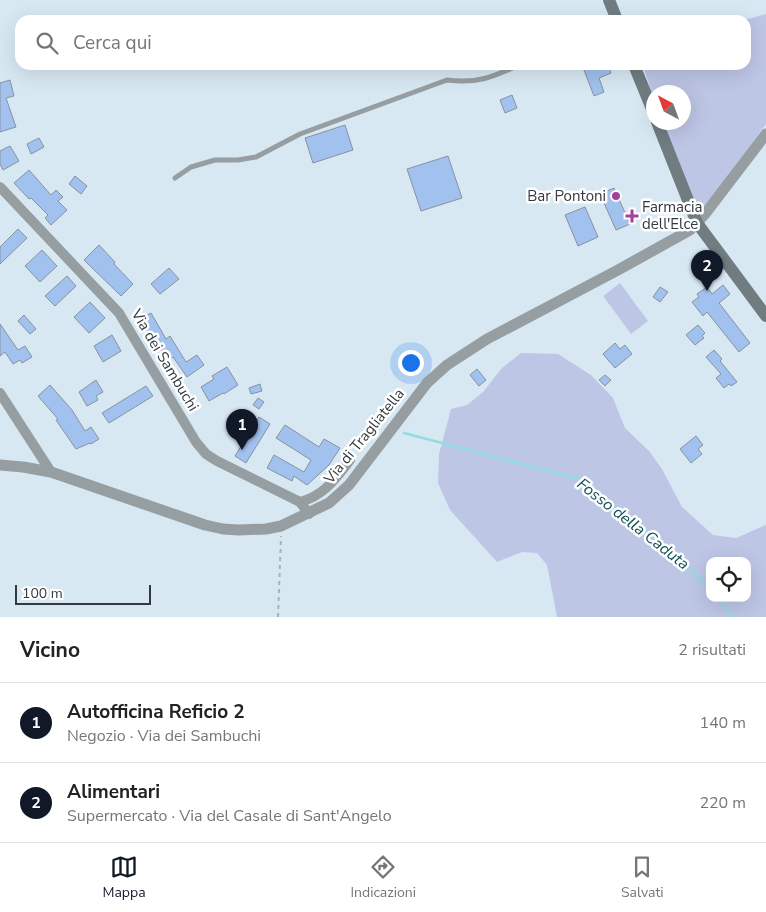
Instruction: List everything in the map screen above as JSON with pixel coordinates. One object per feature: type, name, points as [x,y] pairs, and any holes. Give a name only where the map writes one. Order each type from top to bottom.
[{"type":"main road","points":[[609,0],[615,15]]},
{"type":"main road","points":[[636,70],[646,94]]},
{"type":"main road","points":[[660,130],[697,223],[766,316]]},
{"type":"street","name":"Via di Tragliatella","points":[[0,465],[52,472],[205,525],[222,529],[239,530],[281,526],[309,514],[329,503],[349,485],[411,402],[427,383],[447,365],[467,351],[690,230],[766,134]]},
{"type":"street","name":"Via dei Sambuchi","points":[[0,187],[119,313],[196,442],[206,454],[216,461],[300,502],[309,514]]},
{"type":"street","points":[[0,393],[52,472]]},
{"type":"street","points":[[300,502],[314,498],[322,492],[350,460]]},
{"type":"lane","points":[[175,178],[191,167],[214,160],[238,160],[256,157],[300,134],[448,80],[459,82],[491,78],[508,70]]},
{"type":"path","points":[[278,617],[281,526]]},
{"type":"shaded area","points":[[766,14],[766,124],[709,202],[702,208],[696,205],[665,130],[691,130],[691,85],[649,85],[645,70],[751,70],[751,18]]},
{"type":"shaded area","points":[[620,283],[648,321],[631,334],[603,296]]},
{"type":"shaded area","points":[[521,353],[558,354],[591,375],[613,398],[625,428],[649,451],[662,469],[682,507],[713,535],[736,538],[766,525],[766,617],[557,617],[547,565],[537,553],[522,552],[497,562],[450,510],[438,483],[439,454],[451,409],[467,405],[483,392],[502,368]]},
{"type":"building","points":[[584,70],[610,70],[611,73],[599,78],[604,92],[594,96]]},
{"type":"building","points":[[10,80],[14,96],[6,98],[16,127],[0,132],[0,83]]},
{"type":"building","points":[[512,95],[517,108],[505,113],[500,100]]},
{"type":"building","points":[[345,125],[353,150],[313,163],[305,138]]},
{"type":"building","points":[[39,138],[44,147],[31,154],[27,144]]},
{"type":"building","points":[[10,146],[19,161],[3,170],[0,164],[0,151]]},
{"type":"building","points":[[448,156],[462,198],[421,211],[407,169]]},
{"type":"building","points":[[29,170],[51,195],[56,190],[63,197],[58,201],[67,210],[51,225],[45,218],[48,215],[14,183]]},
{"type":"building","points":[[75,176],[87,186],[81,194],[69,184]]},
{"type":"building","points":[[614,188],[630,224],[616,230],[600,194]]},
{"type":"building","points":[[585,207],[598,237],[578,246],[565,215]]},
{"type":"building","points":[[18,229],[27,238],[0,264],[0,247]]},
{"type":"building","points":[[99,245],[133,284],[121,296],[84,260]]},
{"type":"building","points":[[42,250],[57,266],[40,282],[25,266]]},
{"type":"building","points":[[169,268],[179,279],[160,294],[151,284]]},
{"type":"building","points":[[67,276],[76,286],[55,306],[45,296]]},
{"type":"building","points":[[723,285],[730,294],[719,303],[750,343],[739,352],[707,312],[703,316],[692,302],[699,297],[697,294],[707,287],[712,294]]},
{"type":"building","points":[[660,287],[668,292],[660,302],[653,297]]},
{"type":"building","points":[[90,302],[105,318],[89,333],[74,317]]},
{"type":"building","points":[[151,313],[166,339],[170,336],[186,362],[197,355],[204,365],[187,377],[173,357],[168,360],[150,333],[148,334],[140,319]]},
{"type":"building","points":[[24,315],[36,329],[30,334],[18,321]]},
{"type":"building","points":[[0,324],[18,350],[25,346],[32,357],[22,363],[20,360],[13,364],[5,352],[0,356]]},
{"type":"building","points":[[698,325],[705,333],[702,336],[704,338],[695,345],[686,335]]},
{"type":"building","points":[[112,335],[121,351],[103,362],[94,346]]},
{"type":"building","points":[[615,343],[620,349],[625,345],[632,354],[615,368],[603,354]]},
{"type":"building","points":[[714,350],[722,359],[720,361],[737,382],[731,386],[729,384],[724,388],[716,378],[721,374],[706,357]]},
{"type":"building","points":[[227,367],[238,385],[209,401],[201,387],[214,379],[212,376]]},
{"type":"building","points":[[477,369],[486,380],[479,386],[470,375]]},
{"type":"building","points":[[605,375],[611,380],[605,386],[599,380]]},
{"type":"building","points":[[96,380],[103,392],[96,396],[98,400],[87,406],[79,392]]},
{"type":"building","points":[[260,384],[262,391],[251,394],[249,388]]},
{"type":"building","points":[[50,385],[72,410],[85,431],[91,427],[99,439],[76,449],[56,420],[58,419],[38,396]]},
{"type":"building","points":[[146,386],[153,396],[109,423],[102,413]]},
{"type":"building","points":[[258,398],[264,402],[259,409],[253,405]]},
{"type":"building","points":[[259,417],[270,424],[246,463],[235,456]]},
{"type":"building","points":[[285,425],[319,447],[324,439],[340,448],[329,465],[307,485],[294,476],[292,481],[267,468],[274,455],[304,472],[311,460],[276,438]]},
{"type":"building","points":[[696,436],[703,445],[698,449],[702,454],[691,463],[680,449]]},
{"type":"waterway","name":"Fosso della Caduta","points":[[404,433],[579,479],[680,557],[706,586]]},
{"type":"waterway","name":"Fosso della Caduta","points":[[721,602],[734,617]]},
{"type":"place","name":"Bar Pontoni","points":[[616,196]]},
{"type":"place","name":"Farmacia dell'Elce","points":[[632,216]]},
{"type":"place","name":"Alimentari","points":[[707,291]]},
{"type":"place","name":"Autofficina Reficio 2","points":[[242,450]]}]
